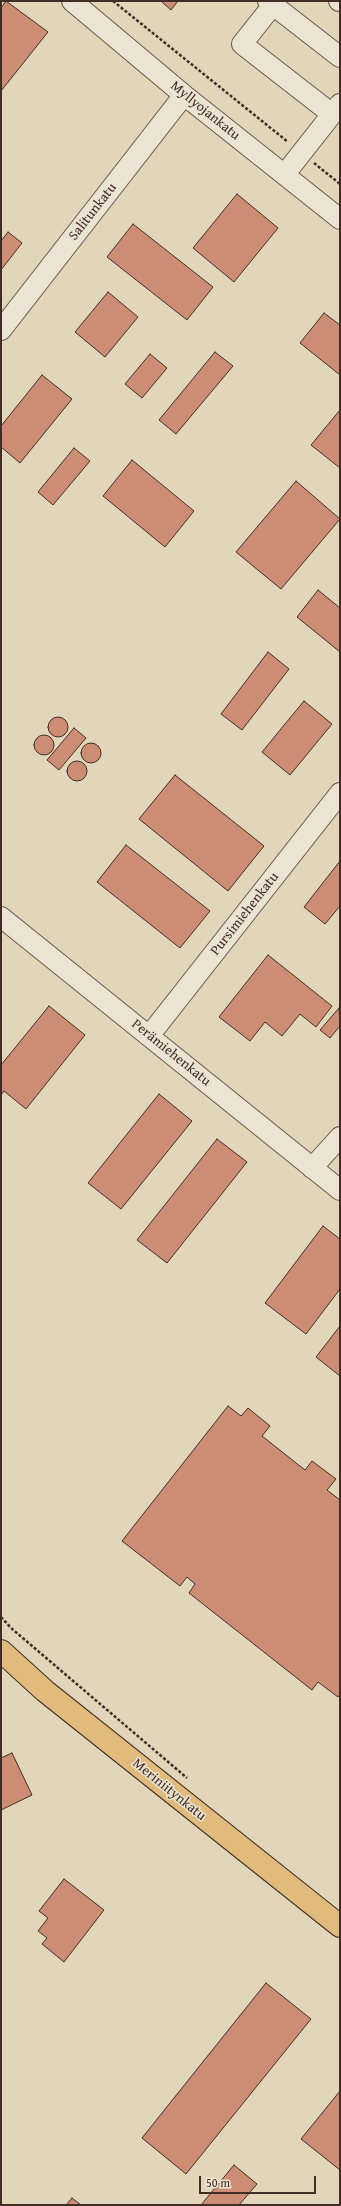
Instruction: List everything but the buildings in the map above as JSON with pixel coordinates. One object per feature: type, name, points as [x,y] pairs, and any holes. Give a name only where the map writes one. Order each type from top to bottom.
[{"type":"main road","name":"Meriniitynkatu","points":[[1,1651],[45,1691],[340,1926]]},
{"type":"street","name":"Myllyojankatu","points":[[72,1],[184,95],[340,219]]},
{"type":"street","points":[[285,174],[336,109],[242,44],[270,3],[340,57]]},
{"type":"street","name":"Salitunkatu","points":[[1,330],[184,95]]},
{"type":"street","name":"Pursimiehenkatu","points":[[149,1036],[340,793]]},
{"type":"street","name":"Perämiehenkatu","points":[[1,917],[340,1190]]},
{"type":"street","points":[[312,1168],[340,1137]]},
{"type":"path","points":[[113,1],[340,184]]},
{"type":"path","points":[[1,1617],[11,1628],[191,1782]]}]
